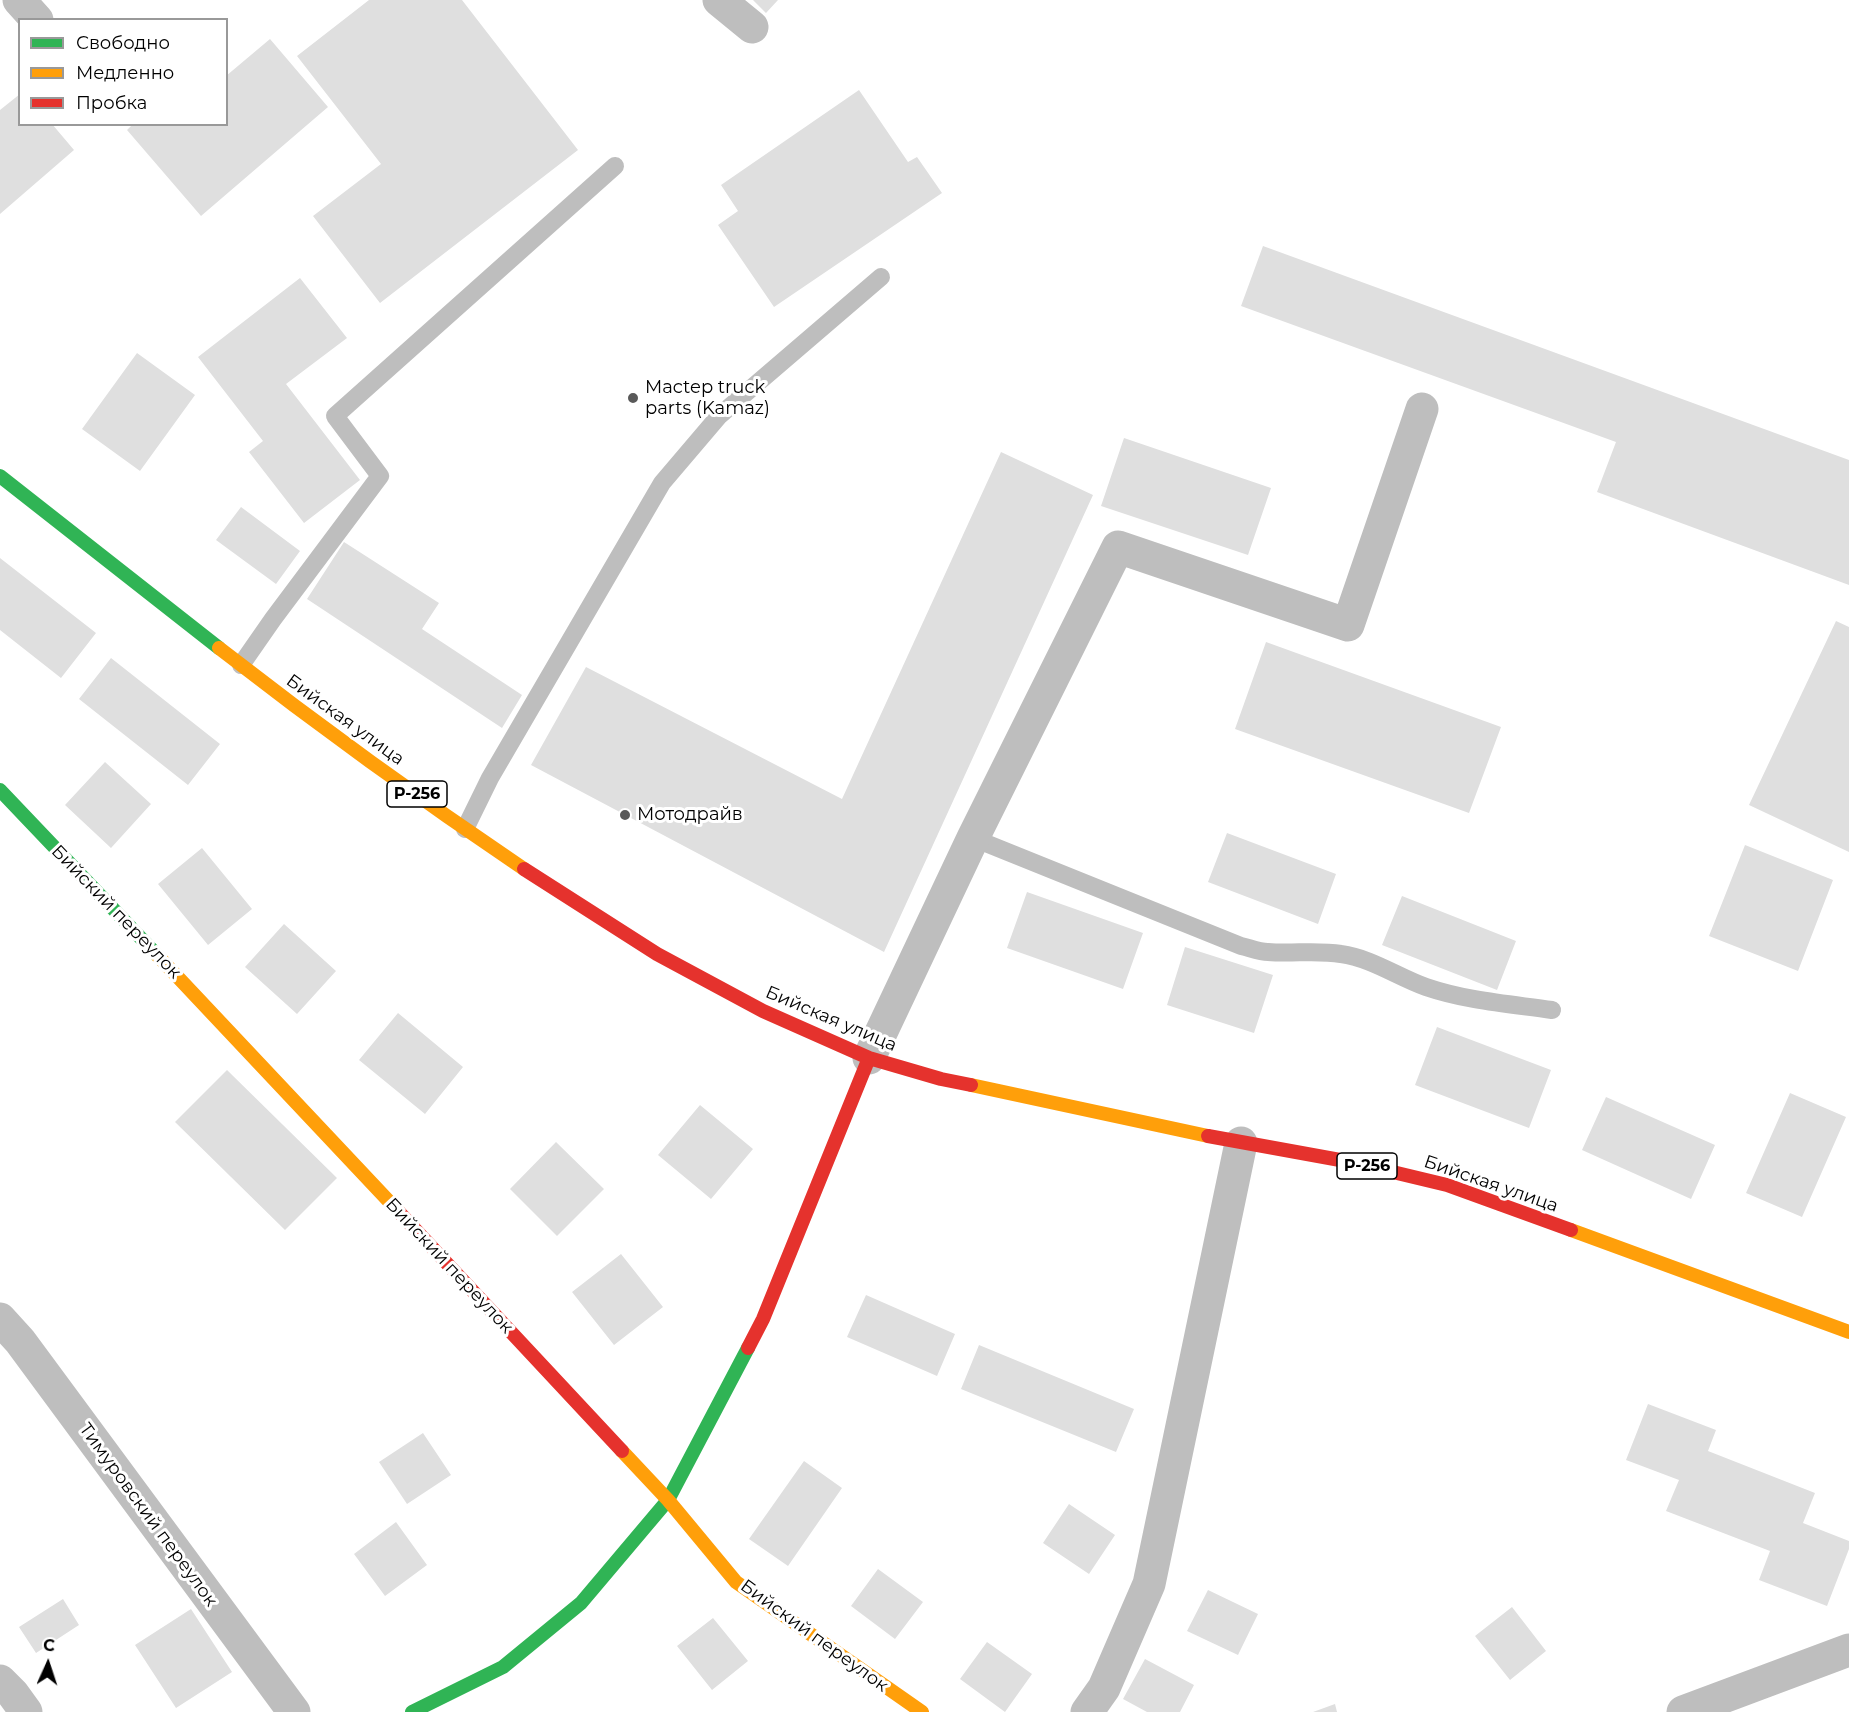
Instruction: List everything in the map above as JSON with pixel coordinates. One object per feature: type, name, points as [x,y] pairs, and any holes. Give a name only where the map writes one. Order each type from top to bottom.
[{"type":"street","points":[[19,0],[35,18]]},
{"type":"street","points":[[719,0],[752,27]]},
{"type":"street","points":[[412,1712],[503,1667],[521,1653],[580,1603],[668,1500],[763,1319],[869,1058],[973,838],[1118,547],[1347,625],[1422,409]]},
{"type":"street","name":"Бийская улица","points":[[0,476],[241,665],[465,829],[566,897],[657,954],[763,1011],[869,1058],[941,1079],[1241,1143],[1351,1162],[1448,1185],[1849,1332]]},
{"type":"street","name":"Бийский переулок","points":[[0,790],[238,1040],[668,1500],[736,1582],[922,1712]]},
{"type":"street","points":[[1087,1712],[1104,1688],[1149,1584],[1241,1143]]},
{"type":"street","name":"Тимуровский переулок","points":[[0,1319],[20,1341],[294,1712]]},
{"type":"street","points":[[1683,1712],[1849,1650]]},
{"type":"street","points":[[0,1681],[26,1712]]},
{"type":"lane","points":[[241,665],[380,476],[335,416],[615,166]]},
{"type":"lane","points":[[465,829],[490,778],[662,483],[719,416],[881,277]]},
{"type":"lane","points":[[973,838],[1241,946],[1267,952],[1341,953],[1359,958],[1425,987],[1470,998],[1552,1010]]},
{"type":"building","points":[[369,0],[462,0],[578,150],[380,303],[313,216],[381,164],[297,56]]},
{"type":"building","points":[[753,0],[778,0],[766,13]]},
{"type":"building","points":[[270,39],[328,107],[201,216],[127,130],[131,126],[228,126],[228,74]]},
{"type":"building","points":[[859,90],[908,162],[917,157],[942,193],[774,307],[718,225],[738,211],[721,185]]},
{"type":"building","points":[[18,96],[18,126],[54,126],[74,150],[0,214],[0,110]]},
{"type":"building","points":[[1263,246],[1849,460],[1849,585],[1597,492],[1616,442],[1241,306]]},
{"type":"building","points":[[300,278],[347,338],[286,384],[360,480],[304,523],[249,452],[263,441],[198,357]]},
{"type":"building","points":[[137,353],[195,395],[140,471],[82,429]]},
{"type":"building","points":[[1124,438],[1271,488],[1248,555],[1101,506]]},
{"type":"building","points":[[1001,452],[1093,495],[884,952],[531,765],[586,667],[842,799]]},
{"type":"building","points":[[241,507],[300,551],[276,584],[216,540]]},
{"type":"building","points":[[344,542],[439,603],[422,629],[522,695],[502,728],[307,599]]},
{"type":"building","points":[[0,558],[96,633],[61,678],[0,630]]},
{"type":"building","points":[[1836,621],[1849,627],[1849,852],[1749,805]]},
{"type":"building","points":[[1266,642],[1501,727],[1469,813],[1235,729]]},
{"type":"building","points":[[111,658],[220,744],[188,785],[79,699]]},
{"type":"building","points":[[105,762],[151,804],[111,848],[65,805]]},
{"type":"building","points":[[1227,833],[1336,874],[1318,924],[1208,882]]},
{"type":"building","points":[[1745,845],[1833,880],[1798,971],[1709,936]]},
{"type":"building","points":[[202,848],[252,909],[208,945],[158,884]]},
{"type":"building","points":[[1027,892],[1143,933],[1123,989],[1007,948]]},
{"type":"building","points":[[1402,896],[1516,941],[1497,990],[1382,945]]},
{"type":"building","points":[[284,924],[336,971],[297,1014],[245,967]]},
{"type":"building","points":[[1185,947],[1273,975],[1254,1033],[1167,1005]]},
{"type":"building","points":[[398,1013],[463,1067],[425,1114],[359,1060]]},
{"type":"building","points":[[1437,1027],[1551,1070],[1529,1128],[1415,1085]]},
{"type":"building","points":[[227,1070],[337,1178],[285,1230],[175,1122]]},
{"type":"building","points":[[1790,1093],[1846,1117],[1802,1217],[1746,1193]]},
{"type":"building","points":[[1606,1097],[1715,1145],[1691,1199],[1582,1150]]},
{"type":"building","points":[[700,1105],[753,1149],[711,1199],[658,1155]]},
{"type":"building","points":[[556,1142],[604,1189],[557,1236],[510,1189]]},
{"type":"building","points":[[621,1254],[663,1307],[614,1345],[572,1292]]},
{"type":"building","points":[[866,1295],[955,1334],[937,1376],[847,1337]]},
{"type":"building","points":[[979,1345],[1134,1409],[1116,1452],[961,1389]]},
{"type":"building","points":[[1648,1404],[1716,1430],[1708,1451],[1815,1493],[1803,1523],[1849,1541],[1849,1549],[1827,1606],[1759,1580],[1770,1551],[1666,1511],[1679,1480],[1626,1460]]},
{"type":"building","points":[[423,1433],[451,1475],[407,1504],[379,1462]]},
{"type":"building","points":[[804,1461],[842,1488],[788,1566],[749,1539]]},
{"type":"building","points":[[1069,1504],[1115,1535],[1089,1574],[1043,1543]]},
{"type":"building","points":[[396,1522],[427,1565],[385,1596],[354,1554]]},
{"type":"building","points":[[878,1569],[923,1602],[895,1639],[851,1606]]},
{"type":"building","points":[[1208,1590],[1258,1614],[1238,1655],[1187,1631]]},
{"type":"building","points":[[63,1599],[79,1625],[36,1653],[19,1627]]},
{"type":"building","points":[[1512,1607],[1546,1651],[1510,1680],[1475,1636]]},
{"type":"building","points":[[191,1609],[232,1672],[176,1708],[135,1645]]},
{"type":"building","points":[[713,1618],[748,1661],[712,1690],[677,1646]]},
{"type":"building","points":[[987,1642],[1032,1674],[1005,1712],[960,1679]]},
{"type":"building","points":[[1145,1659],[1194,1685],[1180,1712],[1147,1712],[1123,1699]]},
{"type":"building","points":[[1335,1704],[1337,1712],[1313,1712]]},
{"type":"traffic: fast","points":[[0,476],[219,648]]},
{"type":"traffic: fast","points":[[0,790],[157,955]]},
{"type":"traffic: fast","points":[[412,1712],[503,1667],[581,1603],[668,1500],[748,1348]]},
{"type":"traffic: slow","points":[[219,648],[370,761],[524,869]]},
{"type":"traffic: slow","points":[[157,955],[398,1211]]},
{"type":"traffic: slow","points":[[971,1085],[1208,1136]]},
{"type":"traffic: slow","points":[[1571,1230],[1849,1332]]},
{"type":"traffic: slow","points":[[622,1451],[668,1500],[736,1582],[922,1712]]},
{"type":"traffic: jam","points":[[524,869],[657,954],[763,1011],[869,1058],[941,1079],[971,1085]]},
{"type":"traffic: jam","points":[[748,1348],[763,1319],[869,1058]]},
{"type":"traffic: jam","points":[[1208,1136],[1351,1162],[1447,1185],[1571,1230]]},
{"type":"traffic: jam","points":[[398,1211],[622,1451]]},
{"type":"place","name":"Mactep truck parts (Kamaz)","points":[[633,398]]},
{"type":"place","name":"Мотодрайв","points":[[625,815]]}]
